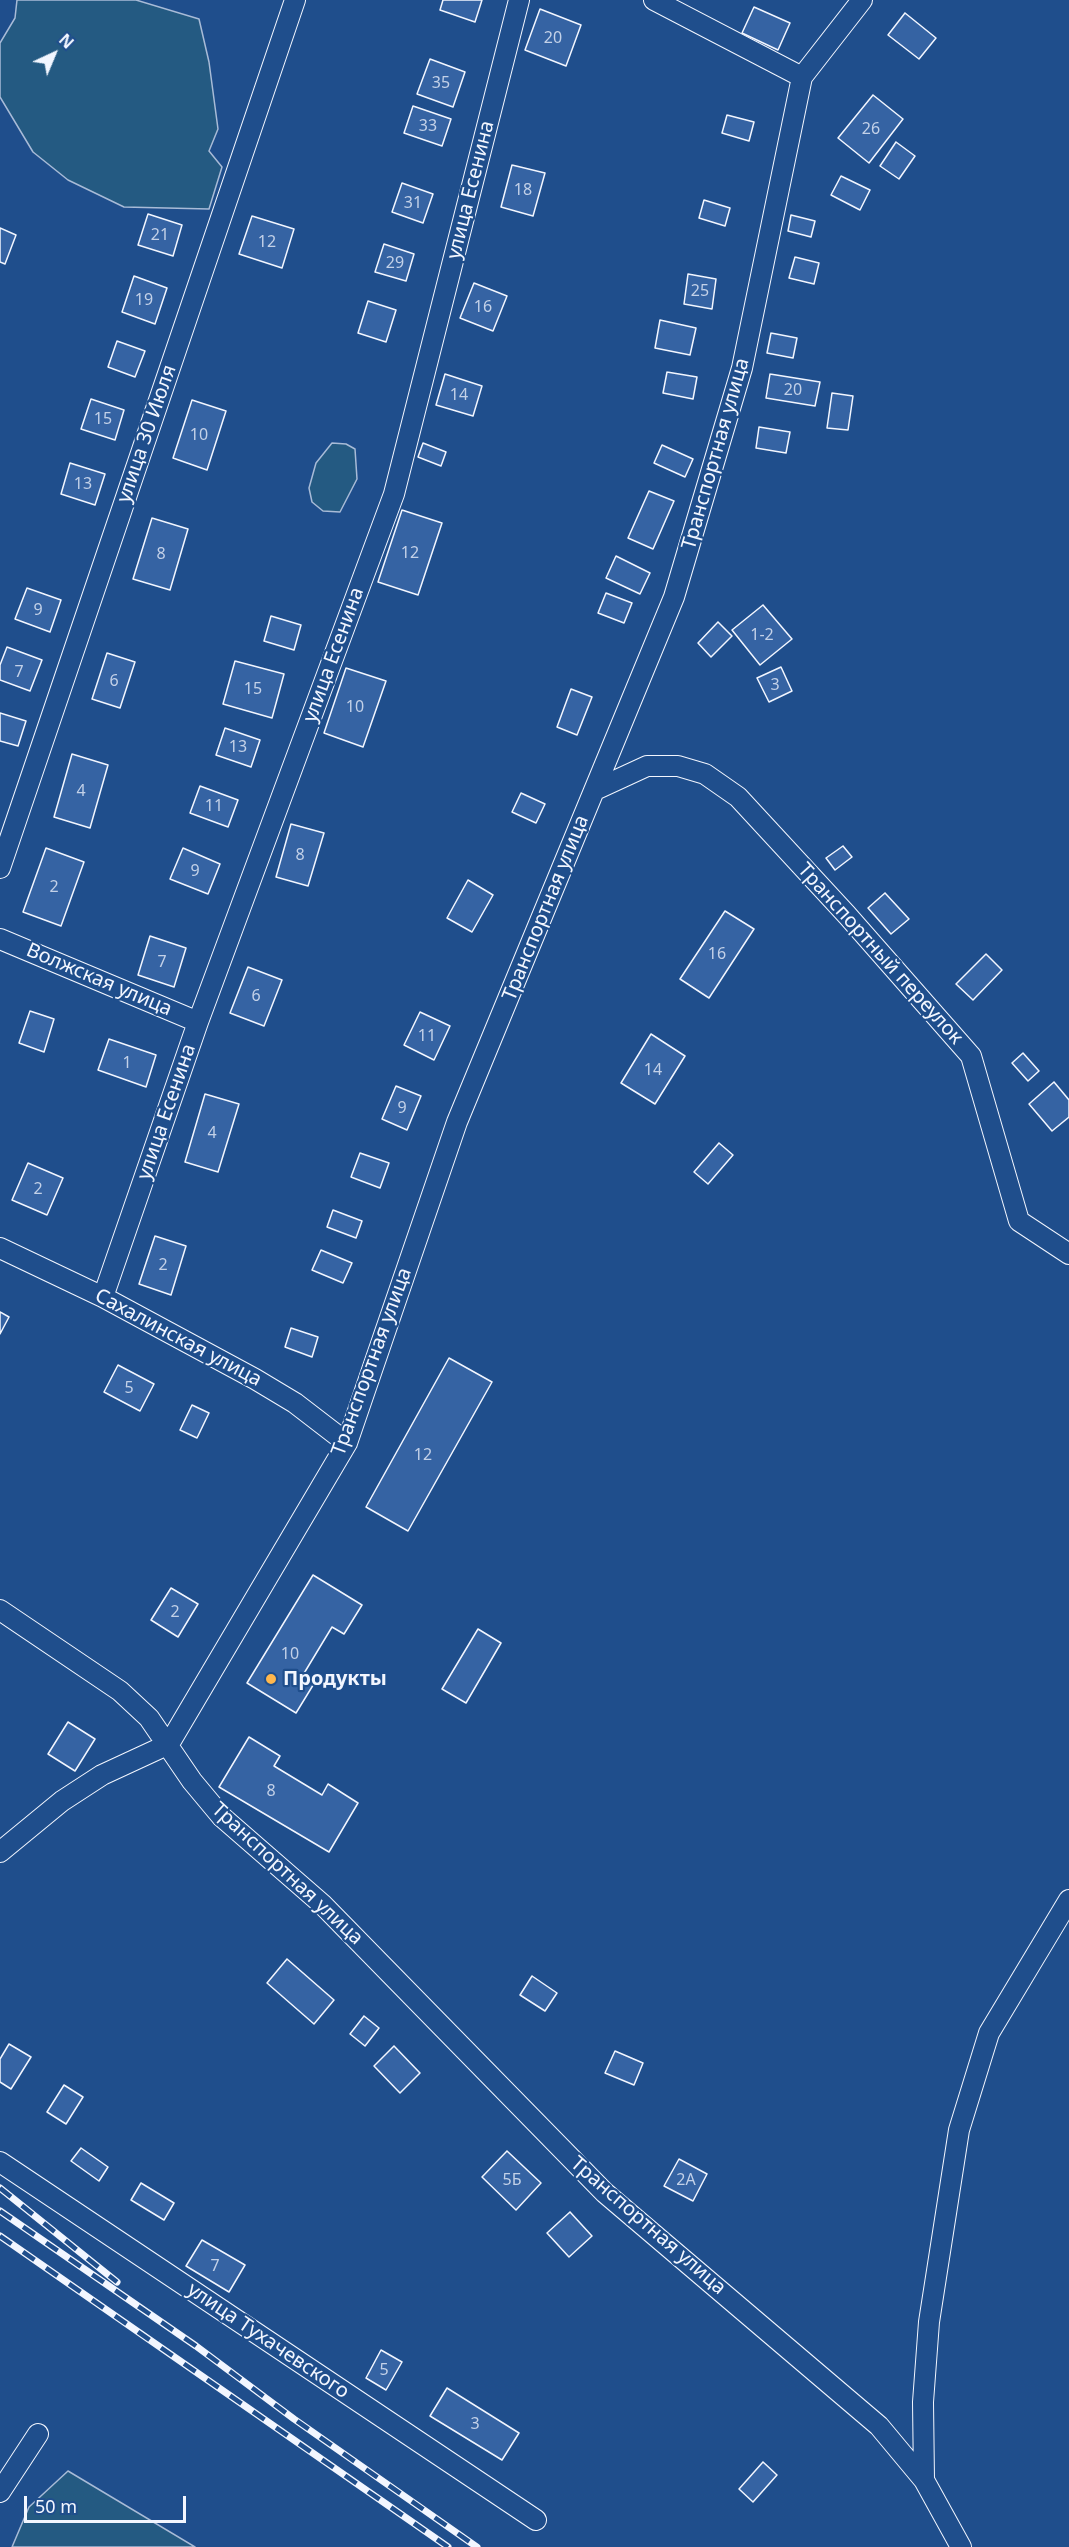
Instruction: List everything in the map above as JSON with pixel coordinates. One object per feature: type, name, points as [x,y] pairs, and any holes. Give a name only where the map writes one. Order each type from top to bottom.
[{"type":"street","name":"улица 30 Июля","points":[[0,868],[295,0]]},
{"type":"street","name":"улица Есенина","points":[[103,1297],[198,1022],[394,494],[519,0]]},
{"type":"street","points":[[654,0],[802,77]]},
{"type":"street","name":"Транспортная улица","points":[[862,0],[802,77],[742,368],[674,597],[457,1122],[347,1443],[169,1744],[192,1781],[222,1817],[322,1904],[605,2193],[879,2426],[924,2480],[961,2547]]},
{"type":"street","name":"Транспортный переулок","points":[[595,790],[647,766],[678,766],[705,774],[738,797],[847,915],[971,1056],[1019,1221],[1069,1254]]},
{"type":"street","name":"Волжская улица","points":[[0,939],[198,1022]]},
{"type":"street","name":"Сахалинская улица","points":[[0,1248],[103,1297],[295,1403],[347,1443]]},
{"type":"street","points":[[0,1610],[120,1691],[149,1718],[169,1744],[102,1775],[62,1801],[0,1852]]},
{"type":"street","points":[[924,2480],[923,2402],[929,2322],[959,2130],[989,2032],[1069,1900]]},
{"type":"street","name":"улица Тухачевского","points":[[0,2162],[536,2520]]},
{"type":"street","points":[[0,2492],[38,2434]]},
{"type":"shaded area","points":[[17,0],[136,0],[199,19],[209,62],[218,129],[209,151],[222,167],[209,209],[124,207],[68,180],[33,152],[0,97],[0,43],[15,18]]},
{"type":"shaded area","points":[[332,443],[346,444],[355,449],[357,479],[340,512],[323,511],[312,502],[309,488],[316,463]]},
{"type":"shaded area","points":[[68,2471],[195,2547],[12,2547],[29,2507]]},
{"type":"building","points":[[443,0],[482,0],[475,22],[440,10]]},
{"type":"building","points":[[754,7],[790,23],[778,50],[742,33]]},
{"type":"building","points":[[540,9],[581,25],[566,66],[525,50]]},
{"type":"building","points":[[905,13],[936,38],[919,59],[888,35]]},
{"type":"building","points":[[430,59],[465,72],[453,107],[417,94]]},
{"type":"building","points":[[873,95],[903,119],[869,163],[838,138]]},
{"type":"building","points":[[413,106],[451,119],[442,146],[404,133]]},
{"type":"building","points":[[727,115],[754,122],[749,141],[722,133]]},
{"type":"building","points":[[896,142],[915,156],[899,179],[880,166]]},
{"type":"building","points":[[512,165],[545,173],[533,216],[501,207]]},
{"type":"building","points":[[841,176],[870,190],[860,210],[831,195]]},
{"type":"building","points":[[402,183],[433,194],[423,223],[392,212]]},
{"type":"building","points":[[704,200],[730,208],[725,226],[699,218]]},
{"type":"building","points":[[148,214],[182,225],[173,256],[138,245]]},
{"type":"building","points":[[791,215],[815,221],[811,237],[788,231]]},
{"type":"building","points":[[252,216],[294,229],[282,268],[239,254]]},
{"type":"building","points":[[0,228],[16,235],[5,264],[0,262]]},
{"type":"building","points":[[384,244],[414,254],[406,281],[375,272]]},
{"type":"building","points":[[795,257],[819,263],[814,284],[789,278]]},
{"type":"building","points":[[688,274],[716,279],[712,309],[684,304]]},
{"type":"building","points":[[134,276],[167,288],[155,324],[122,312]]},
{"type":"building","points":[[474,283],[507,296],[493,331],[460,318]]},
{"type":"building","points":[[368,301],[396,310],[386,342],[358,333]]},
{"type":"building","points":[[660,320],[696,328],[690,355],[655,348]]},
{"type":"building","points":[[771,333],[797,338],[793,358],[767,353]]},
{"type":"building","points":[[117,341],[145,351],[135,377],[108,367]]},
{"type":"building","points":[[667,372],[697,377],[693,399],[663,393]]},
{"type":"building","points":[[445,374],[482,386],[473,416],[436,405]]},
{"type":"building","points":[[770,374],[820,382],[815,406],[766,398]]},
{"type":"building","points":[[832,393],[853,396],[848,430],[827,428]]},
{"type":"building","points":[[91,399],[124,410],[115,440],[81,429]]},
{"type":"building","points":[[192,400],[226,411],[207,470],[173,458]]},
{"type":"building","points":[[759,427],[790,432],[786,453],[756,448]]},
{"type":"building","points":[[423,443],[446,452],[441,466],[418,457]]},
{"type":"building","points":[[662,445],[693,459],[685,477],[654,463]]},
{"type":"building","points":[[70,463],[105,474],[95,505],[61,494]]},
{"type":"building","points":[[649,491],[674,501],[653,549],[628,538]]},
{"type":"building","points":[[402,510],[442,523],[418,595],[378,582]]},
{"type":"building","points":[[152,518],[188,529],[170,590],[133,579]]},
{"type":"building","points":[[616,556],[650,573],[640,594],[606,578]]},
{"type":"building","points":[[27,588],[61,600],[50,632],[15,619]]},
{"type":"building","points":[[606,593],[632,603],[624,623],[598,613]]},
{"type":"building","points":[[763,605],[792,639],[760,665],[732,630]]},
{"type":"building","points":[[271,616],[301,625],[294,650],[264,641]]},
{"type":"building","points":[[718,622],[732,636],[711,657],[698,643]]},
{"type":"building","points":[[7,647],[42,660],[30,691],[0,680],[0,665]]},
{"type":"building","points":[[107,653],[135,662],[120,708],[92,699]]},
{"type":"building","points":[[235,661],[284,674],[272,718],[223,704]]},
{"type":"building","points":[[781,667],[792,691],[769,702],[757,678]]},
{"type":"building","points":[[346,668],[386,681],[363,747],[324,733]]},
{"type":"building","points":[[571,689],[592,697],[577,735],[557,727]]},
{"type":"building","points":[[0,713],[26,721],[18,746],[0,741]]},
{"type":"building","points":[[225,728],[260,740],[251,767],[216,755]]},
{"type":"building","points":[[72,754],[108,765],[90,828],[54,817]]},
{"type":"building","points":[[200,786],[238,800],[228,827],[190,813]]},
{"type":"building","points":[[521,793],[545,804],[536,823],[512,812]]},
{"type":"building","points":[[291,824],[324,833],[308,886],[276,877]]},
{"type":"building","points":[[843,846],[852,857],[835,870],[826,858]]},
{"type":"building","points":[[46,848],[84,862],[61,926],[23,912]]},
{"type":"building","points":[[183,848],[220,864],[208,894],[170,879]]},
{"type":"building","points":[[468,880],[493,895],[472,932],[447,918]]},
{"type":"building","points":[[885,893],[909,919],[891,934],[868,908]]},
{"type":"building","points":[[725,911],[754,929],[709,998],[680,979]]},
{"type":"building","points":[[150,936],[186,948],[174,987],[138,975]]},
{"type":"building","points":[[986,954],[1002,970],[973,1000],[956,984]]},
{"type":"building","points":[[248,967],[282,980],[264,1026],[230,1013]]},
{"type":"building","points":[[30,1011],[54,1019],[44,1052],[19,1043]]},
{"type":"building","points":[[420,1012],[450,1026],[434,1060],[404,1045]]},
{"type":"building","points":[[651,1034],[685,1056],[655,1104],[621,1083]]},
{"type":"building","points":[[109,1039],[156,1055],[146,1087],[98,1070]]},
{"type":"building","points":[[1023,1053],[1039,1071],[1028,1081],[1012,1063]]},
{"type":"building","points":[[1054,1082],[1069,1100],[1069,1117],[1052,1131],[1029,1104]]},
{"type":"building","points":[[396,1086],[421,1096],[407,1130],[382,1119]]},
{"type":"building","points":[[205,1094],[239,1104],[218,1172],[185,1162]]},
{"type":"building","points":[[719,1143],[733,1155],[708,1184],[694,1172]]},
{"type":"building","points":[[360,1153],[389,1163],[380,1188],[351,1177]]},
{"type":"building","points":[[28,1163],[63,1178],[47,1215],[12,1200]]},
{"type":"building","points":[[333,1210],[362,1221],[356,1238],[327,1227]]},
{"type":"building","points":[[155,1236],[186,1246],[171,1295],[139,1284]]},
{"type":"building","points":[[321,1250],[352,1263],[343,1283],[312,1270]]},
{"type":"building","points":[[0,1312],[9,1317],[0,1334]]},
{"type":"building","points":[[291,1328],[318,1337],[312,1357],[285,1347]]},
{"type":"building","points":[[449,1358],[492,1382],[408,1531],[366,1507]]},
{"type":"building","points":[[118,1365],[154,1384],[140,1411],[104,1392]]},
{"type":"building","points":[[192,1405],[209,1413],[197,1438],[180,1430]]},
{"type":"building","points":[[313,1575],[362,1605],[344,1634],[332,1627],[303,1675],[315,1682],[296,1713],[247,1683]]},
{"type":"building","points":[[171,1588],[198,1604],[178,1637],[151,1620]]},
{"type":"building","points":[[478,1629],[501,1643],[466,1703],[442,1689]]},
{"type":"building","points":[[68,1722],[95,1739],[75,1771],[48,1754]]},
{"type":"building","points":[[249,1737],[280,1756],[274,1766],[322,1795],[328,1784],[358,1803],[329,1852],[219,1787]]},
{"type":"building","points":[[287,1959],[334,2000],[314,2024],[267,1983]]},
{"type":"building","points":[[532,1976],[557,1993],[545,2011],[520,1995]]},
{"type":"building","points":[[364,2016],[379,2028],[365,2046],[350,2034]]},
{"type":"building","points":[[9,2044],[31,2057],[11,2089],[0,2082],[0,2059]]},
{"type":"building","points":[[394,2046],[420,2073],[400,2093],[374,2066]]},
{"type":"building","points":[[615,2051],[643,2063],[634,2085],[605,2073]]},
{"type":"building","points":[[64,2085],[83,2097],[66,2124],[47,2112]]},
{"type":"building","points":[[81,2148],[108,2167],[99,2181],[71,2161]]},
{"type":"building","points":[[507,2151],[541,2183],[516,2210],[482,2177]]},
{"type":"building","points":[[679,2159],[707,2174],[693,2201],[664,2186]]},
{"type":"building","points":[[141,2183],[174,2203],[164,2220],[131,2200]]},
{"type":"building","points":[[570,2212],[592,2236],[569,2257],[547,2233]]},
{"type":"building","points":[[202,2240],[245,2265],[229,2292],[186,2266]]},
{"type":"building","points":[[381,2350],[402,2362],[386,2390],[366,2378]]},
{"type":"building","points":[[447,2388],[519,2433],[502,2460],[430,2416]]},
{"type":"building","points":[[763,2462],[777,2475],[753,2502],[739,2489]]},
{"type":"railway","points":[[0,2188],[117,2282]]},
{"type":"railway","points":[[0,2211],[196,2346],[294,2419],[477,2547]]},
{"type":"railway","points":[[0,2236],[448,2547]]},
{"type":"place","name":"Продукты","points":[[271,1679]]}]
